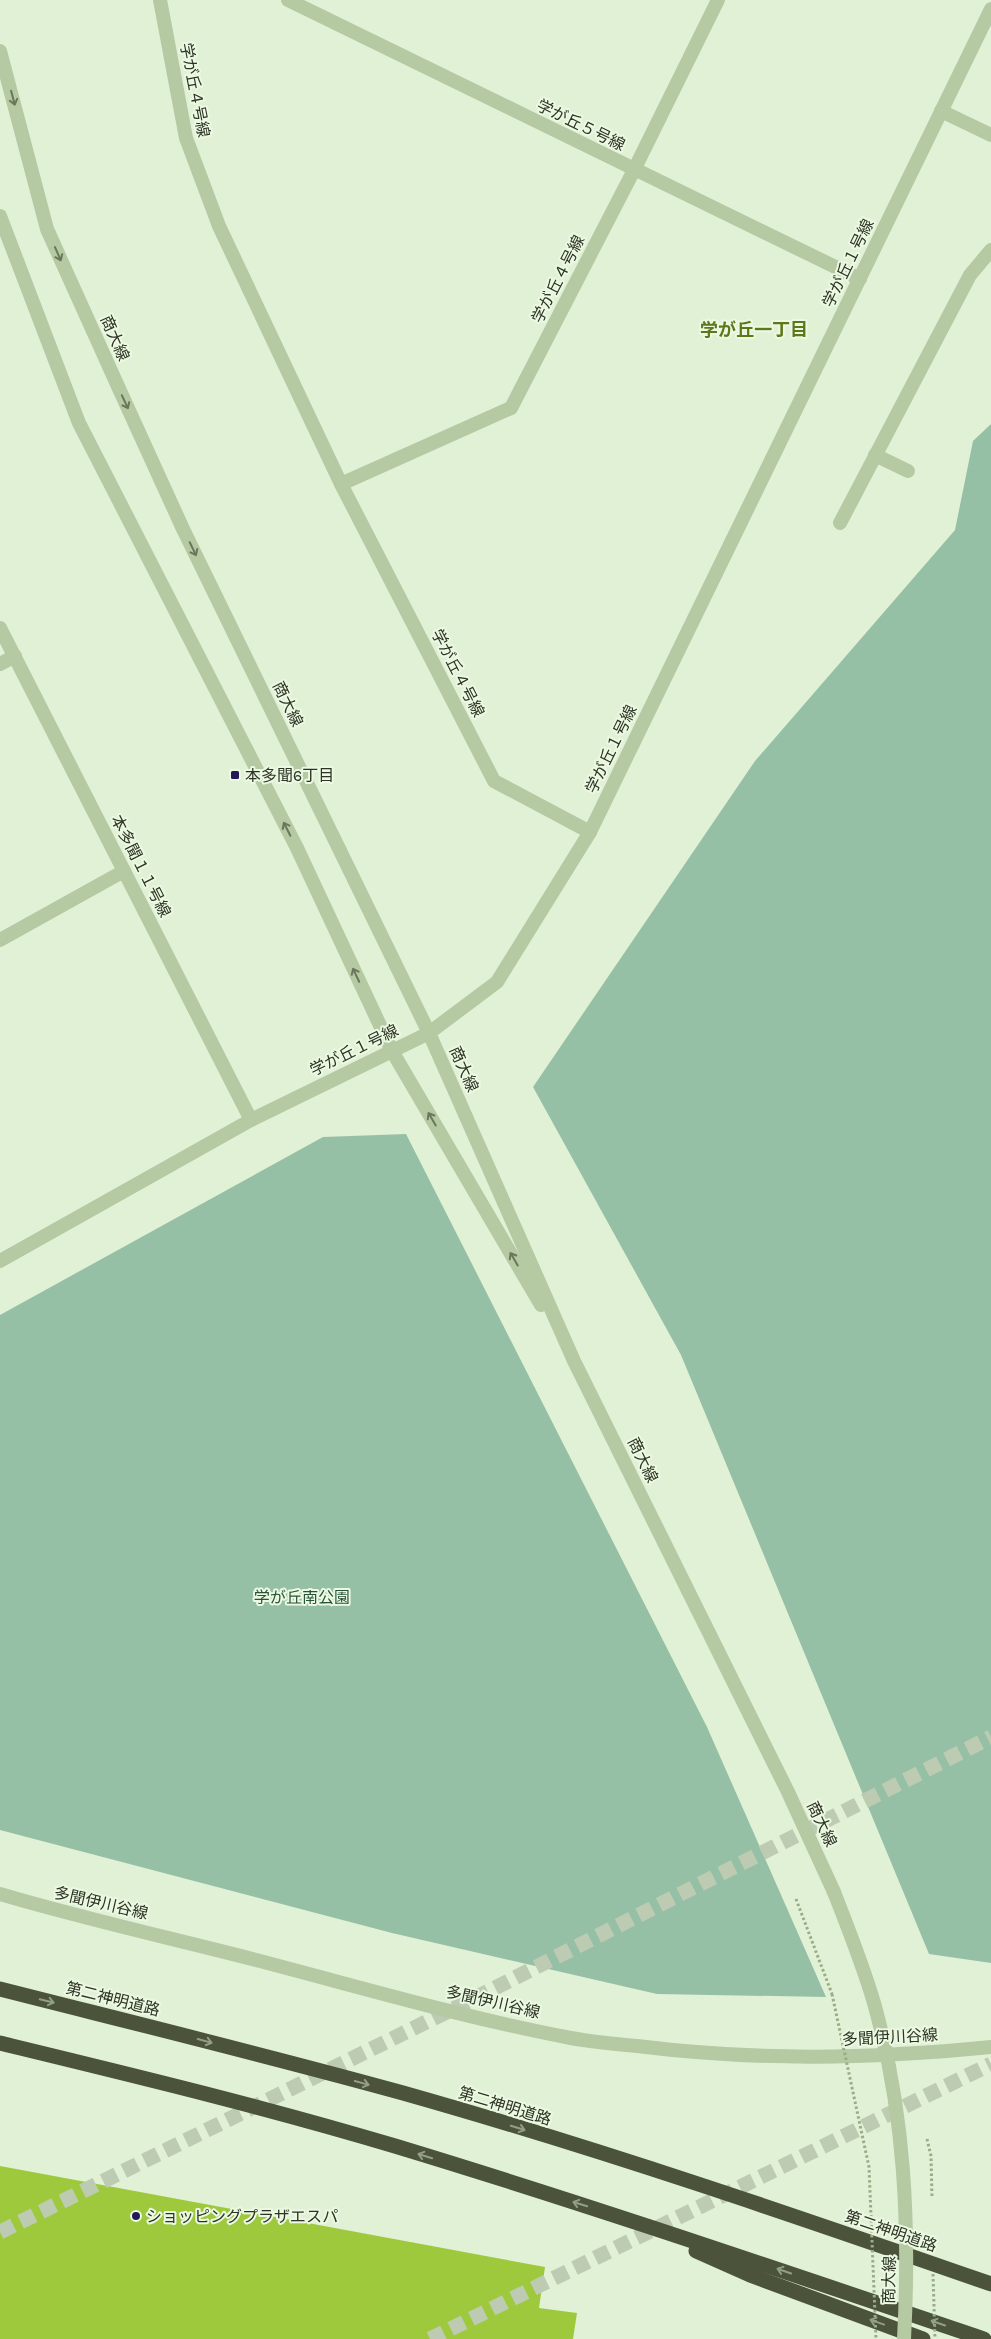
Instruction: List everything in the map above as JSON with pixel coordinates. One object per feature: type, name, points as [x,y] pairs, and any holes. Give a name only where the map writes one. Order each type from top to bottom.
[{"type":"highway","name":"第二神明道路","points":[[0,1989],[168,2031],[422,2099],[618,2158],[834,2229],[991,2284]]},
{"type":"highway","points":[[0,2043],[157,2082],[382,2143],[606,2212],[984,2339]]},
{"type":"highway","points":[[606,2212],[750,2275],[923,2339]]},
{"type":"street","name":"学が丘４号線","points":[[160,0],[189,147],[219,226],[341,484],[494,781],[590,832]]},
{"type":"street","name":"学が丘５号線","points":[[288,0],[860,279]]},
{"type":"street","name":"学が丘４号線","points":[[341,484],[511,408],[634,170],[718,0]]},
{"type":"street","name":"学が丘１号線","points":[[0,1260],[251,1120],[429,1032],[497,982],[590,832],[991,9]]},
{"type":"street","name":"商大線","points":[[0,51],[47,228],[183,529],[429,1032],[574,1362],[788,1792],[834,1892],[874,2003],[888,2063],[900,2132],[906,2206],[907,2279],[904,2339]]},
{"type":"street","points":[[941,111],[991,135]]},
{"type":"street","name":"商大線","points":[[0,216],[79,423],[297,848],[392,1051],[574,1362]]},
{"type":"street","points":[[840,523],[970,274],[991,250]]},
{"type":"street","points":[[875,455],[908,471]]},
{"type":"street","name":"本多聞１１号線","points":[[0,628],[251,1120]]},
{"type":"street","points":[[0,664],[15,656]]},
{"type":"street","points":[[0,940],[124,872]]},
{"type":"street","name":"多聞伊川谷線","points":[[0,1894],[59,1911],[130,1927],[472,2016],[573,2038],[670,2050],[751,2057],[911,2055],[991,2047]]},
{"type":"path","points":[[796,1899],[832,1994],[869,2167],[876,2339]]},
{"type":"green space","points":[[991,424],[991,1963],[929,1954],[681,1355],[533,1087],[755,761],[955,530],[973,441]]},
{"type":"green space","name":"学が丘南公園","points":[[406,1134],[707,1727],[826,1997],[657,1994],[392,1933],[0,1830],[0,1315],[323,1137]]},
{"type":"building","name":"ショッピングプラザエスパ","points":[[0,2166],[545,2267],[539,2308],[577,2313],[573,2339],[0,2339]]},
{"type":"tunnel","points":[[0,2232],[479,1996],[991,1737]]},
{"type":"tunnel","points":[[430,2339],[991,2064]]},
{"type":"place","name":"本多聞6丁目","points":[[235,775]]},
{"type":"place","name":"ショッピングプラザエスパ","points":[[136,2216]]},
{"type":"district","name":"学が丘一丁目","points":[[754,330]]}]
